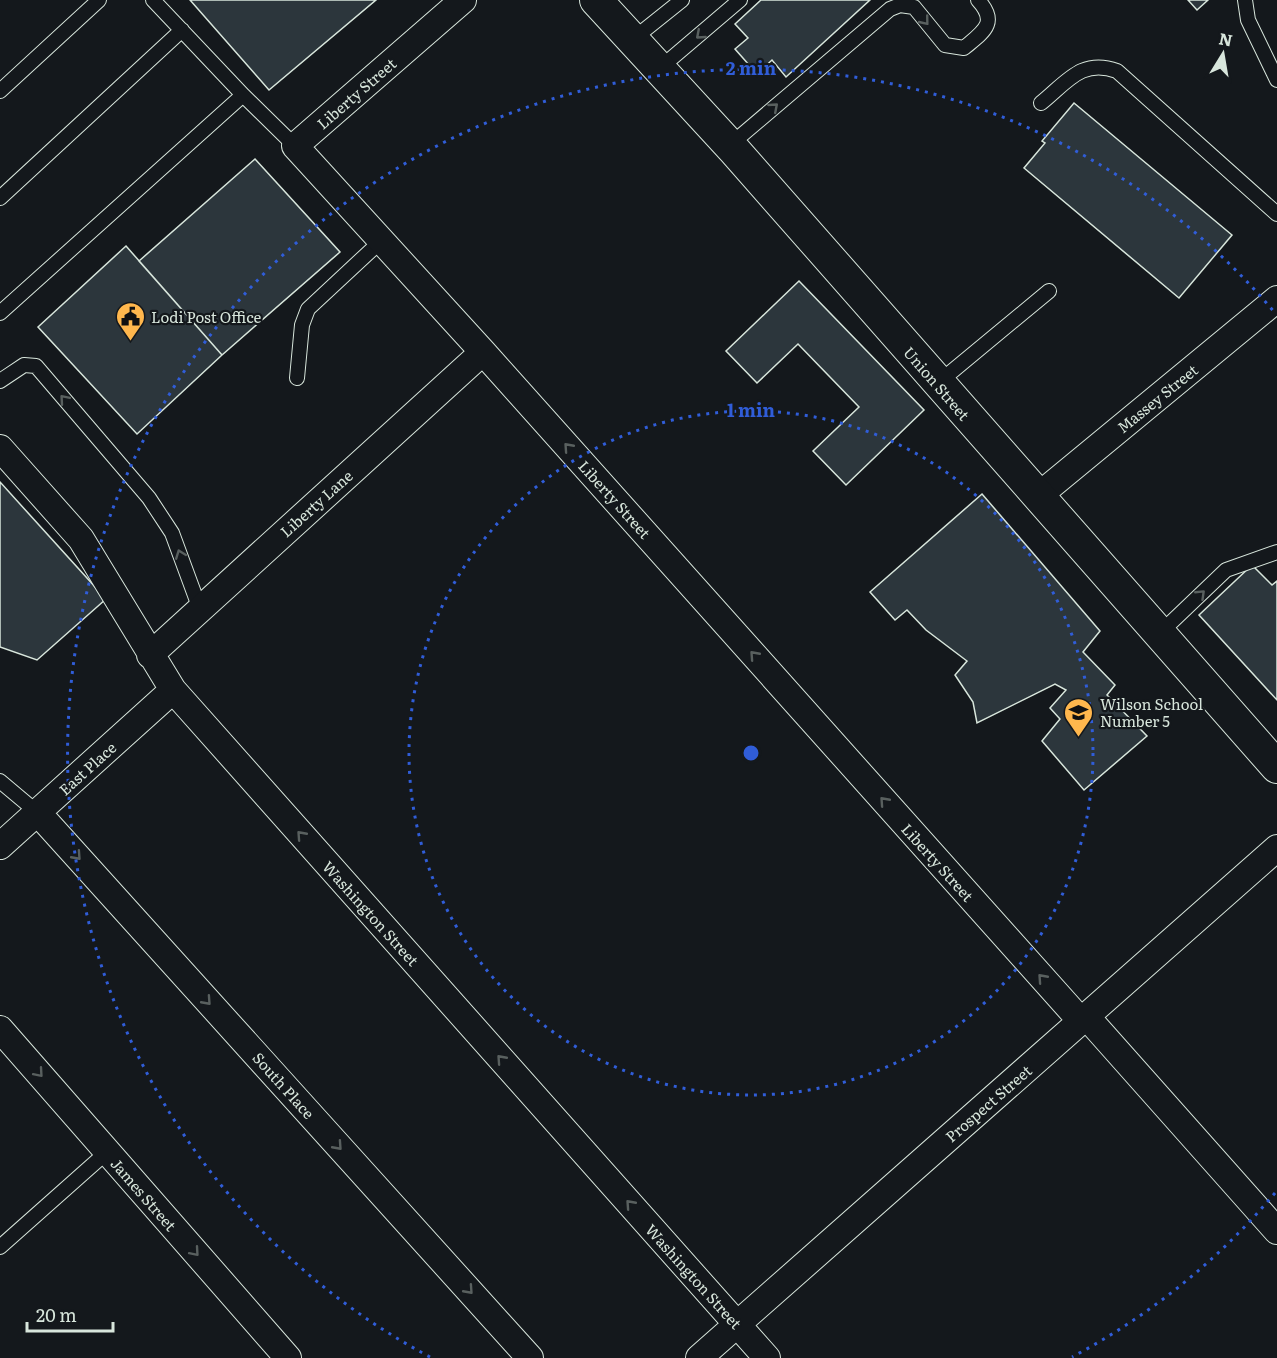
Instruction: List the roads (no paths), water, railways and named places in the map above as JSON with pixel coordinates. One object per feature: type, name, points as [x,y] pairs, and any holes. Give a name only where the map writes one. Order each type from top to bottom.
[{"type":"street","name":"Liberty Street","points":[[464,0],[295,146],[1277,1231]]},
{"type":"street","name":"Union Street","points":[[596,0],[730,145],[1037,497],[1277,767]]},
{"type":"street","name":"Massey Street","points":[[1037,497],[1277,299]]},
{"type":"street","name":"Liberty Lane","points":[[150,655],[483,352]]},
{"type":"street","name":"Washington Street","points":[[0,448],[81,539],[173,690],[767,1358]]},
{"type":"street","name":"East Place","points":[[0,846],[173,690]]},
{"type":"street","name":"South Place","points":[[38,813],[530,1358]]},
{"type":"street","name":"Prospect Street","points":[[699,1358],[1277,848]]},
{"type":"street","name":"James Street","points":[[0,1029],[288,1358]]},
{"type":"lane","points":[[0,91],[99,0]]},
{"type":"lane","points":[[153,0],[295,146]]},
{"type":"lane","points":[[633,40],[682,0]]},
{"type":"lane","points":[[659,69],[740,0]]},
{"type":"lane","points":[[730,145],[890,9],[900,5],[914,7],[945,45],[964,48],[987,28],[989,19],[986,9],[978,0]]},
{"type":"lane","points":[[1245,0],[1248,20],[1277,80]]},
{"type":"lane","points":[[0,198],[182,30]]},
{"type":"lane","points":[[1041,103],[1085,68],[1101,65],[1117,71],[1277,214]]},
{"type":"lane","points":[[2,309],[243,95]]},
{"type":"lane","points":[[297,378],[302,325],[308,309],[381,242]]},
{"type":"lane","points":[[938,383],[1049,291]]},
{"type":"lane","points":[[0,381],[24,365],[36,366],[149,498],[172,533],[200,609]]},
{"type":"lane","points":[[1159,634],[1226,570],[1259,556],[1277,552]]},
{"type":"lane","points":[[0,781],[38,813]]},
{"type":"lane","points":[[0,1247],[107,1152]]},
{"type":"place","name":"Lodi Post Office","points":[[130,342]]},
{"type":"place","name":"Wilson School Number 5","points":[[1079,738]]}]
